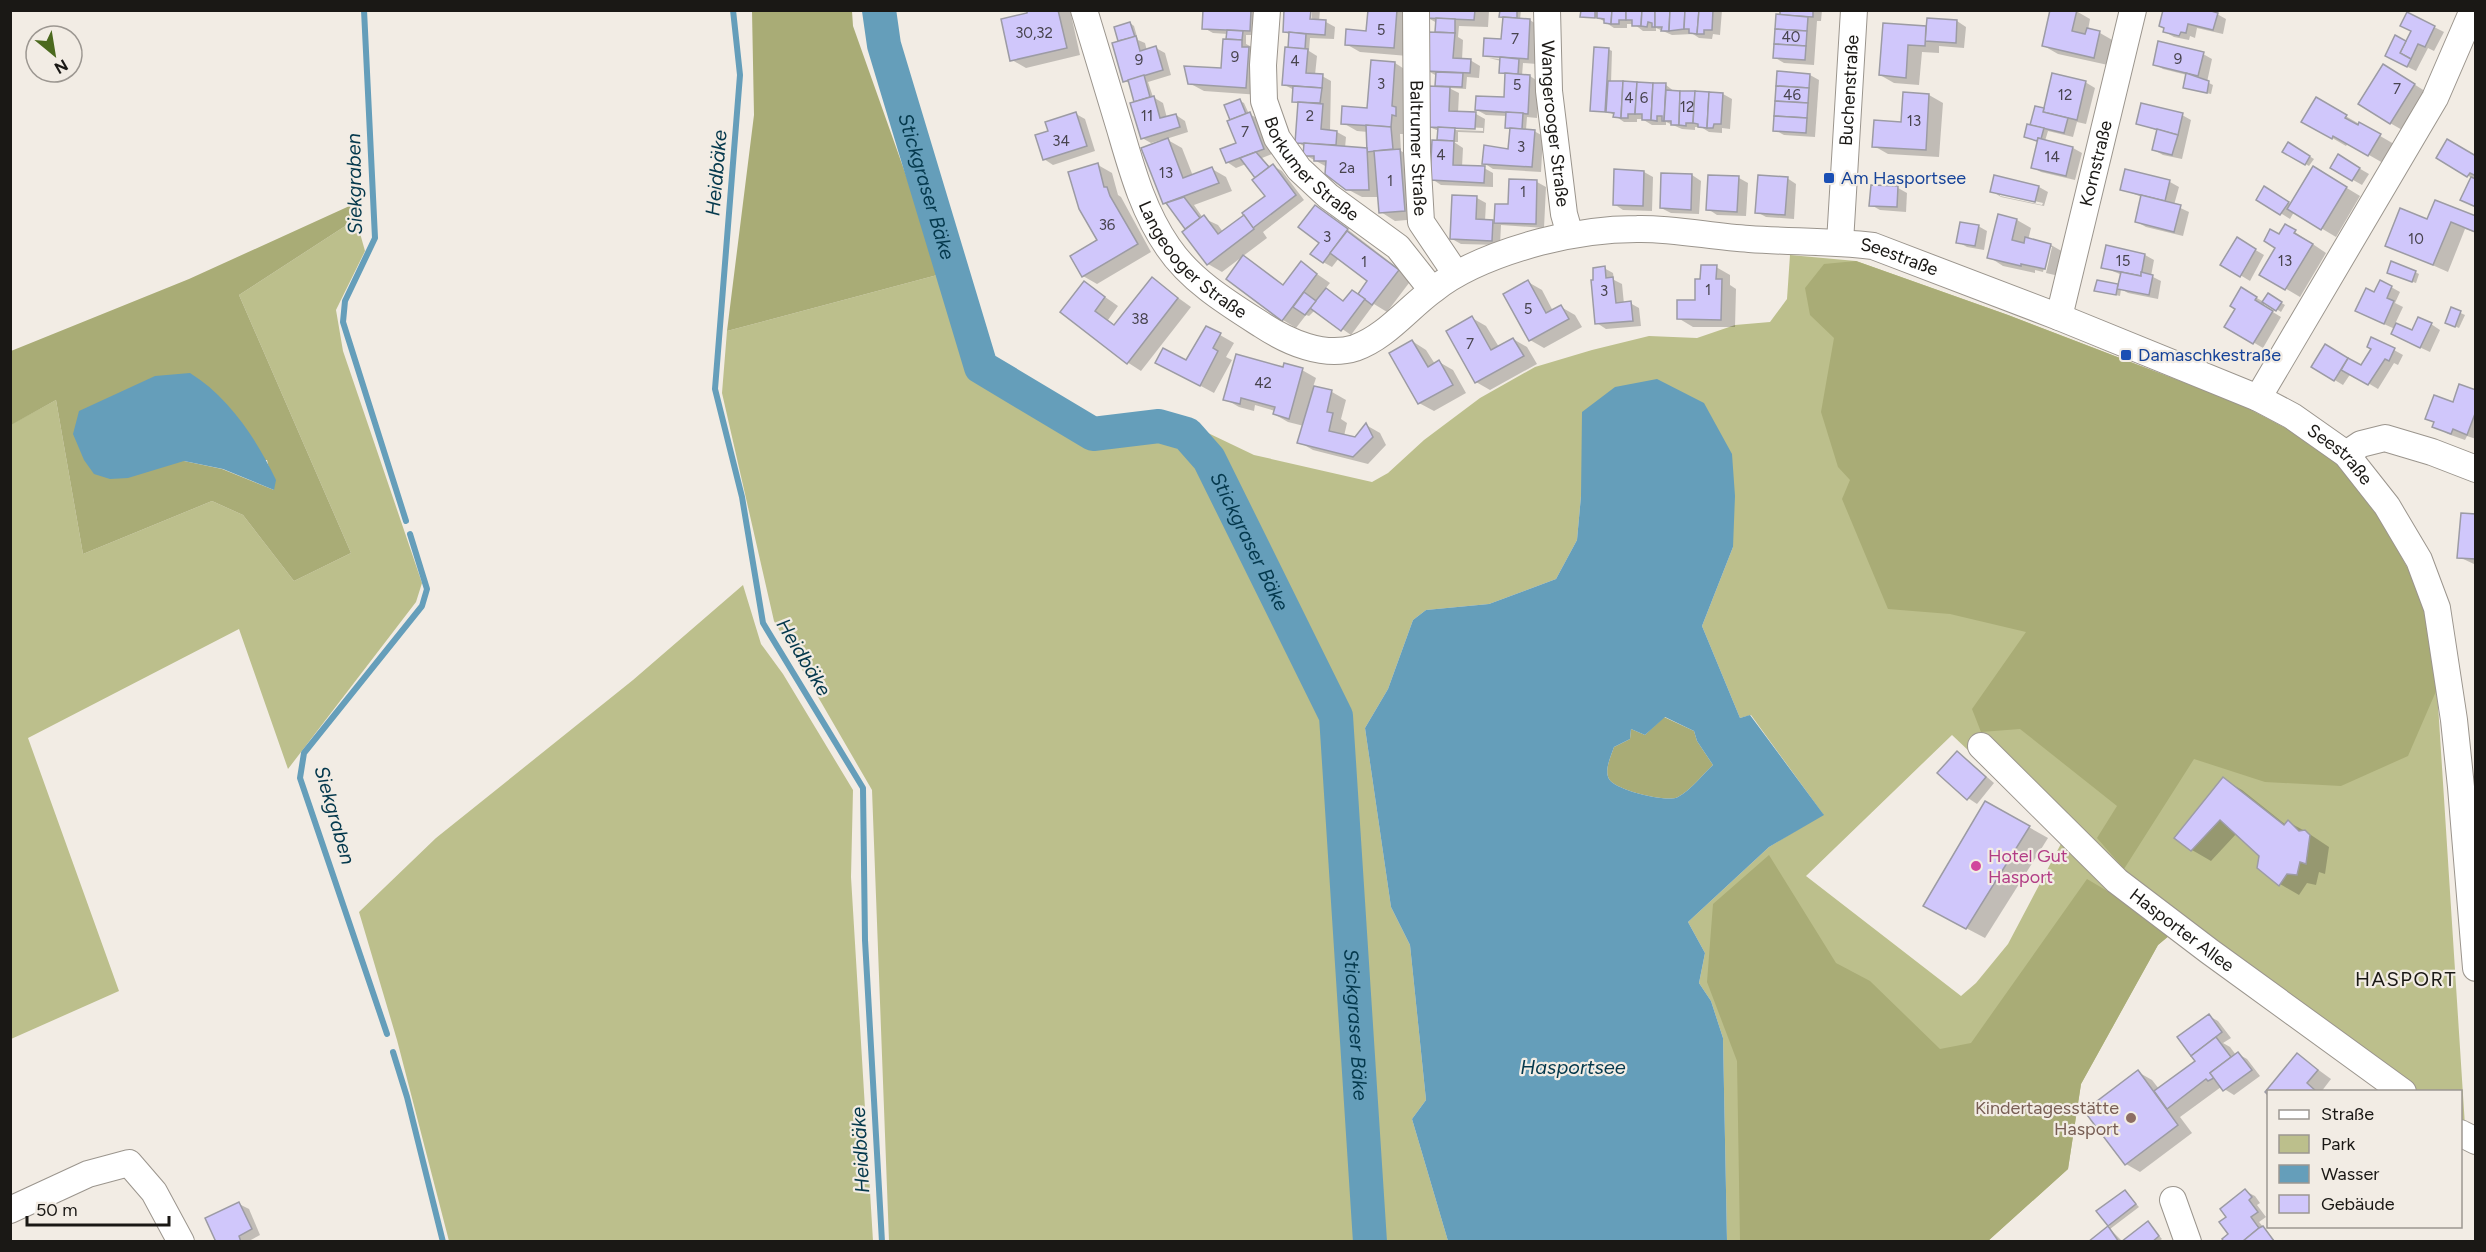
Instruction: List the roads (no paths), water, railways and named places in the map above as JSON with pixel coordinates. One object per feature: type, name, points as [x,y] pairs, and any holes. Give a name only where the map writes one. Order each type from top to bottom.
[{"type":"street","name":"Langeooger Straße","points":[[1084,10],[1148,214],[1169,249],[1195,278],[1274,333],[1304,346],[1327,351],[1352,349],[1377,337],[1426,295]]},
{"type":"street","name":"Borkumer Straße","points":[[1267,10],[1263,65],[1264,101],[1277,138],[1299,169],[1328,196],[1398,247],[1426,295]]},
{"type":"street","name":"Baltrumer Straße","points":[[1416,10],[1420,222],[1456,274]]},
{"type":"street","name":"Wangerooger Straße","points":[[1547,10],[1549,91],[1564,214],[1570,235]]},
{"type":"street","name":"Buchenstraße","points":[[1840,242],[1854,10]]},
{"type":"street","name":"Kornstraße","points":[[2059,317],[2133,10]]},
{"type":"street","points":[[2258,398],[2435,98],[2473,10]]},
{"type":"street","points":[[1426,295],[1456,274],[1489,259],[1570,235],[1638,228],[1727,238],[1840,242]]},
{"type":"street","name":"Seestraße","points":[[1840,242],[1873,246],[2059,317],[2258,398],[2292,416],[2346,454],[2387,506],[2419,560],[2437,608],[2461,787],[2475,968]]},
{"type":"street","points":[[2346,454],[2361,444],[2385,438],[2432,452],[2475,469]]},
{"type":"street","name":"Hasporter Allee","points":[[1981,746],[2117,881],[2400,1090]]},
{"type":"street","points":[[10,1210],[88,1174],[129,1163],[154,1192],[181,1242]]},
{"type":"street","points":[[2174,1200],[2188,1242]]},
{"type":"water","points":[[190,373],[217,394],[251,435],[276,480],[274,490],[223,469],[184,461],[128,478],[110,479],[94,474],[84,460],[73,434],[79,411],[155,376]]},
{"type":"water","name":"Hasportsee","points":[[1657,379],[1704,403],[1732,454],[1735,496],[1733,547],[1702,626],[1740,718],[1750,715],[1824,815],[1769,847],[1688,922],[1705,953],[1699,983],[1711,1001],[1723,1038],[1727,1241],[1448,1241],[1412,1119],[1426,1100],[1410,945],[1391,907],[1365,728],[1388,689],[1413,620],[1426,610],[1489,604],[1556,579],[1577,540],[1581,496],[1582,412],[1615,387]],"holes":[[[1665,717],[1694,731],[1697,741],[1713,765],[1678,797],[1663,798],[1642,794],[1621,787],[1609,779],[1608,767],[1614,747],[1630,739],[1631,729],[1645,735]]]},
{"type":"waterway","name":"Siekgraben","points":[[364,10],[375,238],[345,301],[343,322],[406,521]]},
{"type":"waterway","name":"Heidbäke","points":[[733,10],[740,75],[715,389],[742,497],[763,623],[863,788],[865,940],[882,1242]]},
{"type":"waterway","name":"Stickgraser Bäke","points":[[879,10],[884,45],[981,367],[1093,434],[1159,426],[1187,434],[1209,459],[1336,716],[1370,1242]]},
{"type":"waterway","name":"Siekgraben","points":[[387,1034],[300,778],[304,753],[422,606],[427,589],[410,534]]},
{"type":"waterway","name":"Siekgraben","points":[[393,1052],[407,1097],[443,1242]]},
{"type":"place","name":"Am Hasportsee","points":[[1829,178]]},
{"type":"place","name":"Damaschkestraße","points":[[2126,355]]},
{"type":"place","name":"Hotel Gut Hasport","points":[[1976,866]]},
{"type":"place","name":"Kindertagesstätte Hasport","points":[[2131,1118]]},
{"type":"district","name":"HASPORT","points":[[2406,979]]}]
